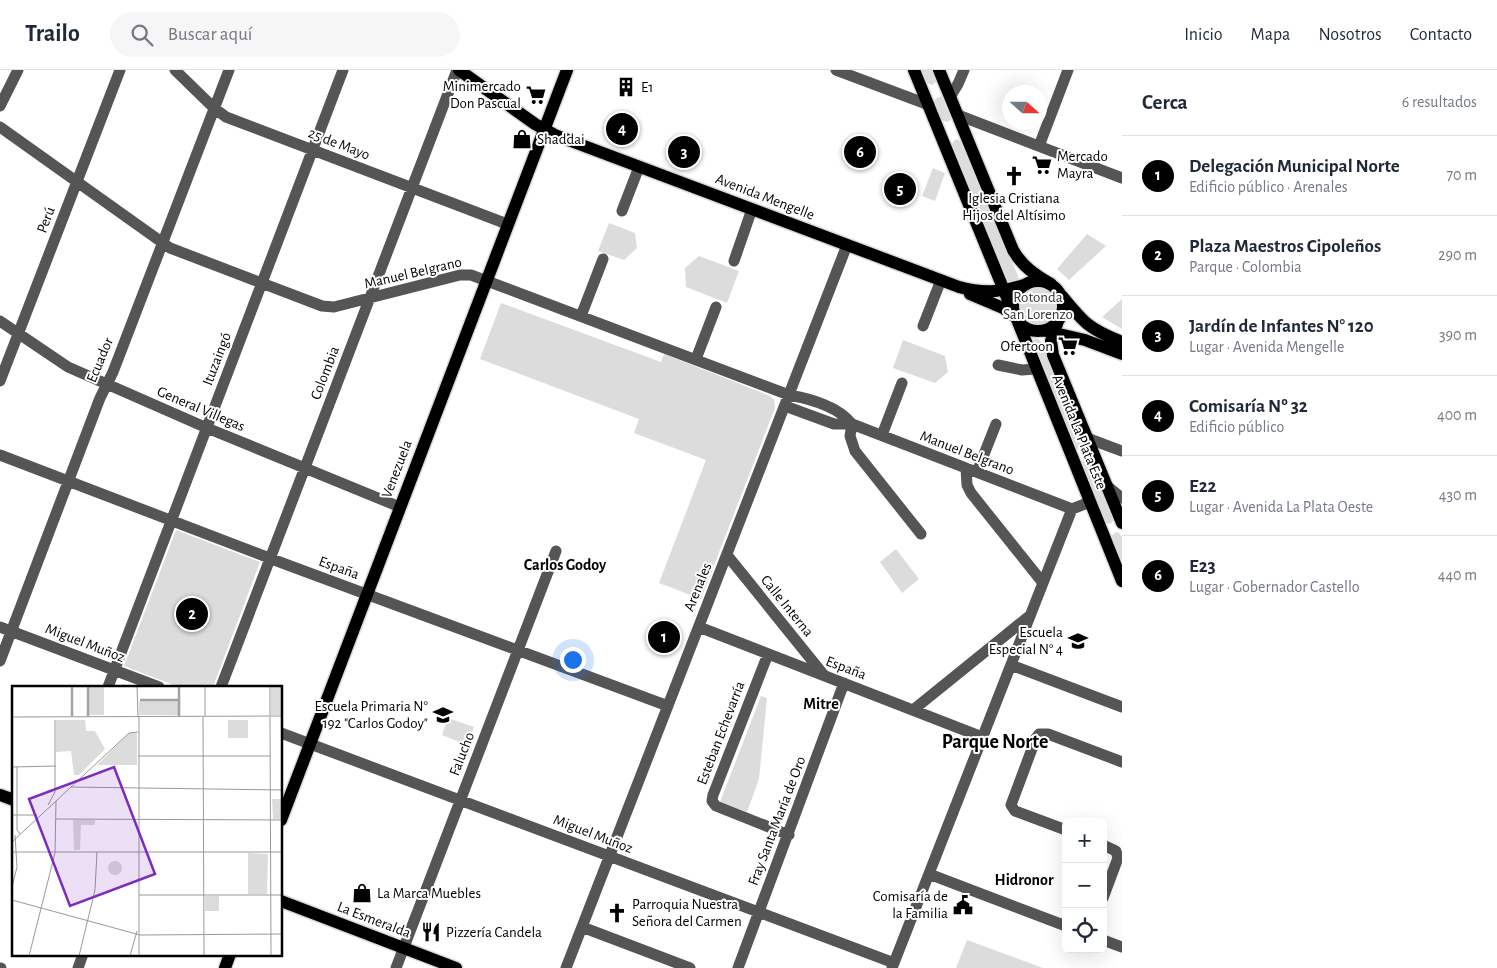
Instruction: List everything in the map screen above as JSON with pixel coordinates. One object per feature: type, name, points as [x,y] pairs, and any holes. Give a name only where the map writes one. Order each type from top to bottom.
[{"type":"main road","name":"Avenida Mengelle","points":[[458,70],[543,130],[959,287],[976,297],[1003,308],[1015,316]]},
{"type":"main road","name":"Venezuela","points":[[282,817],[566,70]]},
{"type":"main road","points":[[914,70],[936,123],[943,130],[951,130],[956,126],[958,115]]},
{"type":"main road","points":[[940,70],[1013,250],[1028,269],[1055,288],[1087,325],[1099,333],[1122,342]]},
{"type":"main road","points":[[928,105],[930,96],[936,90],[943,90],[950,97]]},
{"type":"main road","name":"Avenida La Plata Este","points":[[936,123],[1122,582]]},
{"type":"main road","points":[[1052,328],[1063,306],[1055,288],[1038,280],[1024,285],[1015,294],[1012,302],[1015,316],[1030,330],[1052,328],[1122,354]]},
{"type":"main road","name":"Avenida Mengelle","points":[[959,287],[983,292],[1004,290],[1024,285]]},
{"type":"main road","name":"Avenida La Plata Este","points":[[1052,328],[1051,345],[1053,355],[1122,524]]},
{"type":"main road","points":[[1075,466],[1077,458],[1083,453],[1090,453],[1095,457]]},
{"type":"main road","points":[[1099,523],[1107,529],[1122,524]]},
{"type":"main road","points":[[0,795],[12,799]]},
{"type":"main road","name":"La Esmeralda","points":[[282,901],[456,968]]},
{"type":"main road","points":[[225,968],[229,956]]},
{"type":"street","points":[[0,106],[18,70]]},
{"type":"street","name":"Perú","points":[[0,381],[120,70]]},
{"type":"street","name":"25 de Mayo","points":[[175,70],[214,108],[230,119],[507,224]]},
{"type":"street","name":"Ecuador","points":[[0,661],[229,70]]},
{"type":"street","name":"Ituzaingó","points":[[108,686],[343,70]]},
{"type":"street","name":"Colombia","points":[[221,686],[458,70]]},
{"type":"street","points":[[836,70],[928,105]]},
{"type":"street","points":[[950,97],[964,70]]},
{"type":"street","points":[[1039,146],[1068,70]]},
{"type":"street","points":[[958,115],[1122,178]]},
{"type":"street","name":"Manuel Belgrano","points":[[0,127],[162,243],[178,251],[328,307],[464,274],[471,275],[696,359],[787,400],[808,399],[839,411],[852,424],[1072,509]]},
{"type":"street","points":[[622,211],[639,167]]},
{"type":"street","points":[[734,260],[752,209]]},
{"type":"street","name":"Arenales","points":[[566,968],[848,245]]},
{"type":"street","points":[[581,316],[603,259]]},
{"type":"street","points":[[923,326],[941,280]]},
{"type":"street","points":[[696,359],[716,307]]},
{"type":"street","name":"General Villegas","points":[[1,322],[62,364],[207,428],[400,507]]},
{"type":"street","points":[[998,365],[1022,370],[1035,369]]},
{"type":"street","points":[[882,435],[902,383]]},
{"type":"street","points":[[852,424],[850,436],[855,450],[921,534]]},
{"type":"street","points":[[977,472],[996,424]]},
{"type":"street","points":[[1087,438],[1122,451]]},
{"type":"street","name":"España","points":[[0,455],[668,706]]},
{"type":"street","points":[[966,468],[967,485],[972,493],[1043,584]]},
{"type":"street","points":[[1106,485],[1122,498]]},
{"type":"street","points":[[893,966],[1072,509],[1090,502]]},
{"type":"street","name":"Falucho","points":[[396,968],[556,551]]},
{"type":"street","name":"Calle Interna","points":[[727,555],[824,675]]},
{"type":"street","points":[[913,710],[1030,616]]},
{"type":"street","name":"Miguel Muñoz","points":[[0,627],[157,686]]},
{"type":"street","name":"España","points":[[699,627],[982,737]]},
{"type":"street","name":"Esteban Echevarría","points":[[768,654],[713,795],[712,802],[719,808],[789,835]]},
{"type":"street","points":[[1011,664],[1122,707]]},
{"type":"street","name":"Fray Santa María de Oro","points":[[738,968],[844,683]]},
{"type":"street","name":"Miguel Muñoz","points":[[282,733],[759,912],[893,966]]},
{"type":"street","points":[[1062,829],[1015,811],[1010,805],[1039,734],[1048,734],[1122,762]]},
{"type":"street","points":[[1107,846],[1116,851],[1118,858],[1107,887]]},
{"type":"street","points":[[929,874],[1062,924]]},
{"type":"street","points":[[582,927],[690,968]]},
{"type":"street","points":[[1107,942],[1122,948]]},
{"type":"street","points":[[78,968],[82,956]]},
{"type":"green space","points":[[921,70],[934,70],[937,81],[932,85],[927,83]]},
{"type":"green space","points":[[942,96],[945,98],[952,116],[951,120],[947,122],[942,120],[934,103],[936,98]]},
{"type":"green space","points":[[957,139],[963,143],[1018,280],[1008,283],[1007,281],[951,146]]},
{"type":"green space","points":[[933,168],[945,173],[935,201],[922,196]]},
{"type":"green space","points":[[609,223],[635,233],[637,248],[624,260],[598,251]]},
{"type":"green space","points":[[1087,234],[1106,246],[1069,280],[1057,269]]},
{"type":"green space","points":[[699,256],[739,271],[727,303],[686,287],[685,268]]},
{"type":"green space","name":"Rotonda San Lorenzo","points":[[1038,285],[1053,291],[1059,306],[1053,321],[1038,327],[1023,321],[1017,306],[1023,291]]},
{"type":"green space","points":[[1122,299],[1122,329],[1102,317]]},
{"type":"green space","points":[[501,303],[661,362],[664,354],[774,399],[775,408],[701,599],[659,583],[706,460],[634,433],[639,419],[480,359]]},
{"type":"green space","points":[[1036,338],[1042,342],[1084,441],[1083,447],[1080,449],[1074,448],[1032,341]]},
{"type":"green space","points":[[903,340],[945,356],[948,372],[935,383],[893,368]]},
{"type":"green space","points":[[1089,458],[1114,520],[1110,524],[1104,522],[1081,465],[1083,460]]},
{"type":"green space","points":[[176,530],[260,562],[213,686],[176,686],[124,666]]},
{"type":"green space","points":[[1116,532],[1122,537],[1122,569],[1110,537]]},
{"type":"green space","points":[[896,549],[919,579],[902,593],[880,562]]},
{"type":"green space","points":[[761,696],[767,698],[759,779],[747,812],[720,802]]},
{"type":"green space","points":[[448,718],[474,727],[467,745],[442,735]]},
{"type":"green space","points":[[967,940],[1043,968],[956,968]]},
{"type":"place","name":"E1","points":[[626,87]]},
{"type":"place","name":"Minimercado Don Pascual","points":[[536,95]]},
{"type":"place","name":"Comisaría Nº 32","points":[[622,129]]},
{"type":"place","name":"Shaddai","points":[[522,139]]},
{"type":"place","name":"Jardín de Infantes N° 120","points":[[684,152]]},
{"type":"place","name":"E23","points":[[860,152]]},
{"type":"place","name":"Mercado Mayra","points":[[1042,165]]},
{"type":"place","name":"Iglesia Cristiana Hijos del Altísimo","points":[[1014,176]]},
{"type":"place","name":"E22","points":[[900,189]]},
{"type":"place","name":"Ofertoon","points":[[1068,346]]},
{"type":"place","name":"Plaza Maestros Cipoleños","points":[[192,614]]},
{"type":"place","name":"Delegación Municipal Norte","points":[[664,637]]},
{"type":"place","name":"Escuela Especial N° 4","points":[[1078,641]]},
{"type":"place","name":"Escuela Primaria N° 192 \"Carlos Godoy\"","points":[[443,715]]},
{"type":"place","name":"La Marca Muebles","points":[[362,893]]},
{"type":"place","name":"Comisaría de la Familia","points":[[963,905]]},
{"type":"place","name":"Parroquia Nuestra Señora del Carmen","points":[[617,913]]},
{"type":"place","name":"Pizzería Candela","points":[[431,932]]},
{"type":"district","name":"Carlos Godoy","points":[[565,565]]},
{"type":"district","name":"Mitre","points":[[821,704]]},
{"type":"district","name":"Parque Norte","points":[[995,742]]},
{"type":"district","name":"Hidronor","points":[[1024,880]]}]
